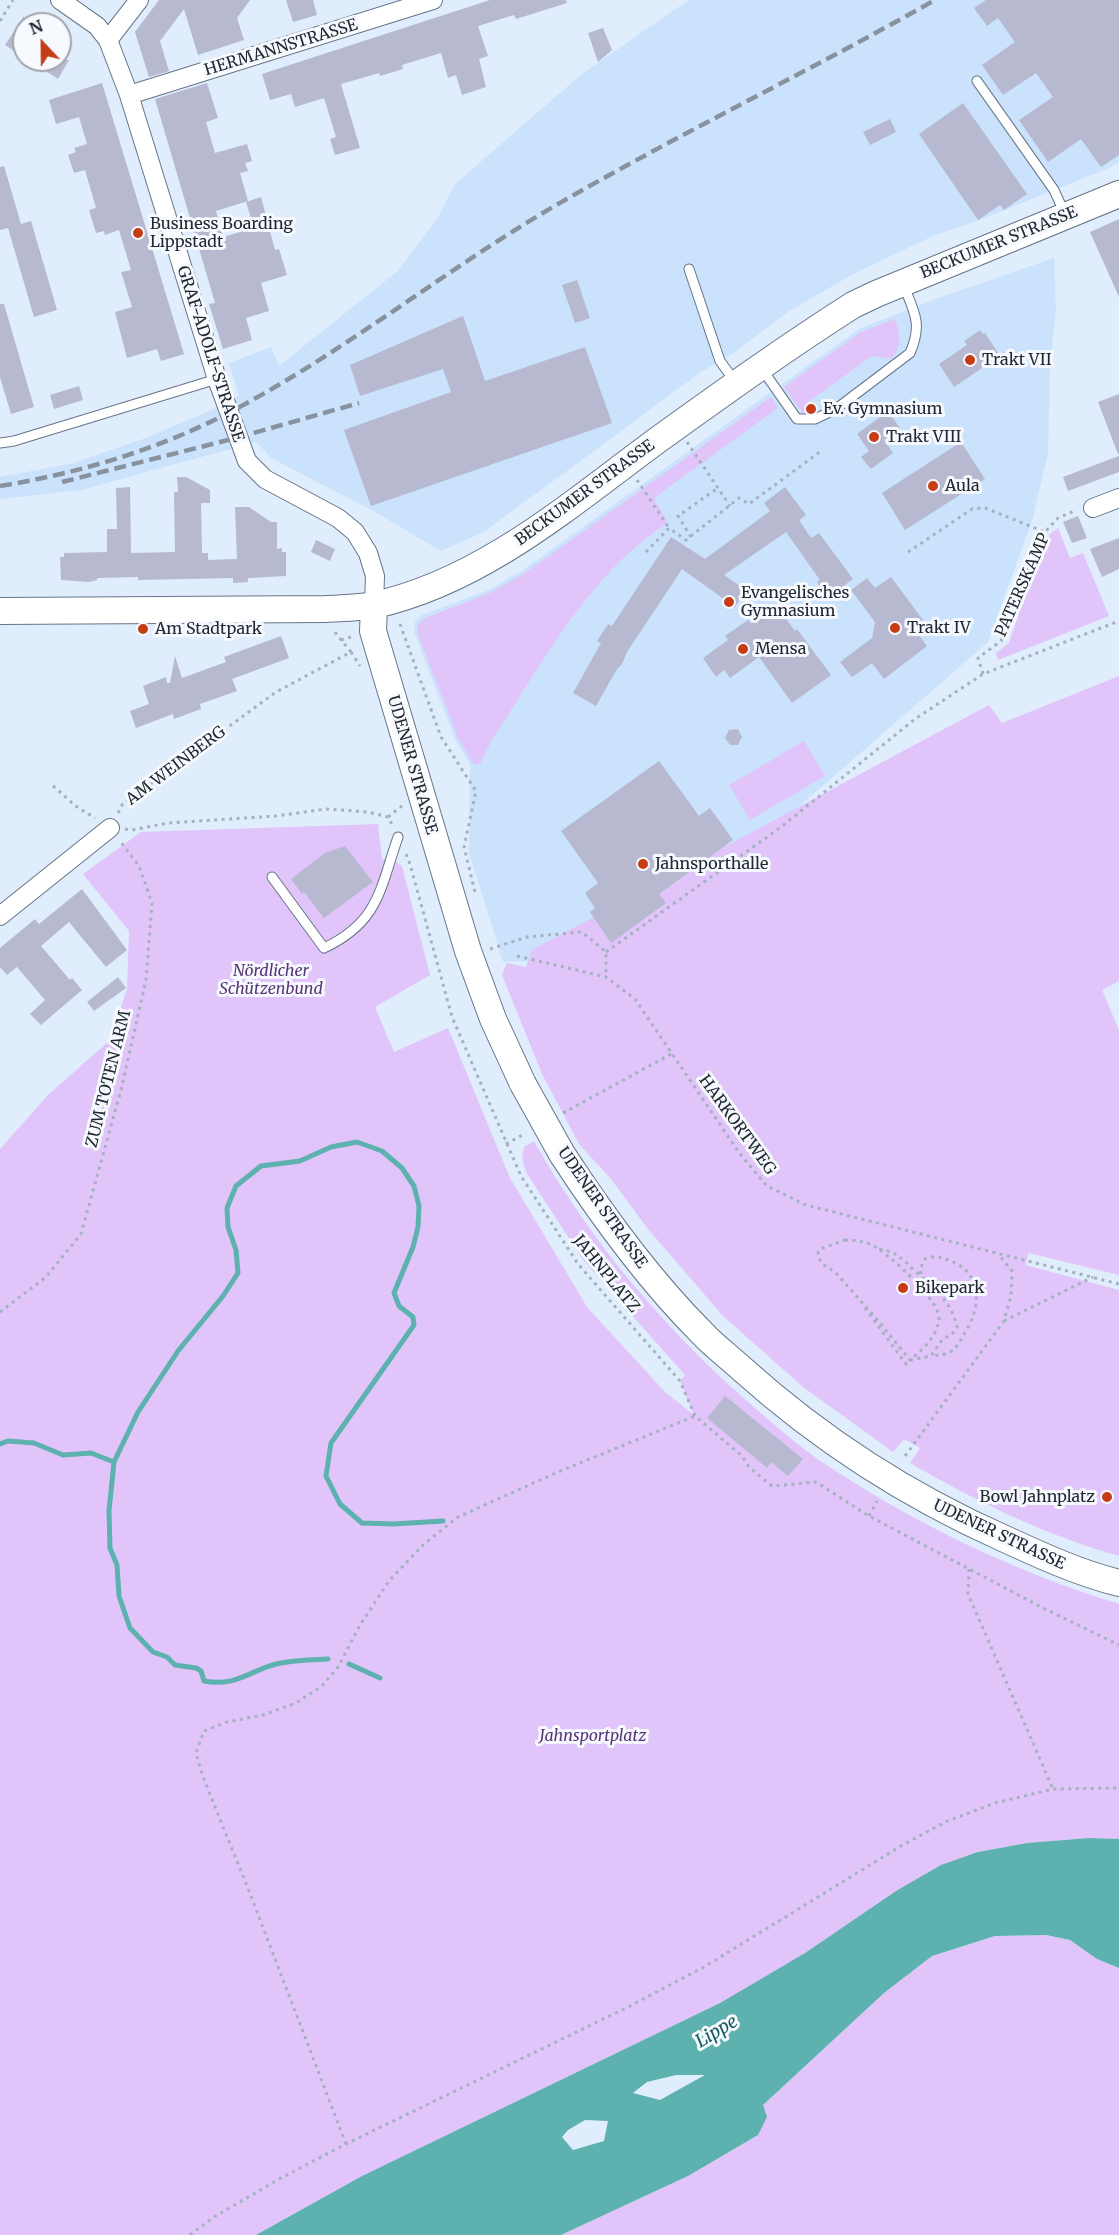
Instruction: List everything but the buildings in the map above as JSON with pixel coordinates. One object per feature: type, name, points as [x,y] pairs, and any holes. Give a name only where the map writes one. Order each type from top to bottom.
[{"type":"main road","name":"BECKUMER STRASSE","points":[[0,611],[326,609],[374,605],[411,594],[453,577],[515,544],[736,384],[853,306],[902,283],[1119,194]]},
{"type":"main road","name":"UDENER STRASSE","points":[[374,605],[373,631],[468,951],[493,1019],[523,1084],[562,1154],[625,1244],[702,1334],[792,1413],[866,1466],[956,1518],[1072,1569],[1119,1583]]},
{"type":"street","name":"GRAF-ADOLF-STRASSE","points":[[60,0],[97,26],[108,40],[129,95],[216,379],[247,461],[265,479],[338,518],[355,532],[368,553],[375,576],[374,605]]},
{"type":"street","points":[[108,40],[139,0]]},
{"type":"street","name":"HERMANNSTRASSE","points":[[129,95],[433,0]]},
{"type":"street","points":[[1094,508],[1119,498]]},
{"type":"street","points":[[0,916],[110,828]]},
{"type":"lane","points":[[977,81],[1054,190],[1067,217]]},
{"type":"lane","points":[[689,269],[720,361],[736,384]]},
{"type":"lane","points":[[760,368],[797,419],[815,419],[836,409],[910,353],[916,339],[917,319],[902,283]]},
{"type":"lane","points":[[0,442],[14,441],[216,379]]},
{"type":"lane","points":[[272,878],[324,948],[337,942],[362,923],[378,898],[398,837]]},
{"type":"path","points":[[0,21],[13,0]]},
{"type":"path","points":[[677,427],[730,506]]},
{"type":"path","points":[[626,464],[669,528],[686,540],[739,498],[749,504],[821,451]]},
{"type":"path","points":[[691,537],[678,516],[718,488]]},
{"type":"path","points":[[908,552],[972,509],[985,508],[1044,532]]},
{"type":"path","name":"PATERSKAMP","points":[[983,674],[978,658],[1001,641],[1044,532],[1058,518],[1074,511],[1094,508]]},
{"type":"path","points":[[646,552],[669,528]]},
{"type":"path","points":[[606,952],[781,827],[915,719],[983,674],[1119,621]]},
{"type":"path","points":[[400,624],[441,738],[476,791],[464,847],[477,904]]},
{"type":"path","name":"AM WEINBERG","points":[[110,828],[122,805],[276,692],[351,652],[341,640]]},
{"type":"path","points":[[53,786],[77,807],[110,828],[132,830],[168,823],[276,816],[326,809],[368,812],[388,817],[400,808]]},
{"type":"path","name":"JAHNPLATZ","points":[[388,817],[410,864],[452,1017],[521,1176],[578,1264],[680,1381],[695,1416]]},
{"type":"path","name":"ZUM TOTEN ARM","points":[[0,1312],[46,1277],[81,1234],[121,1090],[146,980],[152,903],[139,866],[110,828]]},
{"type":"path","points":[[488,949],[528,937],[582,932],[606,952]]},
{"type":"path","points":[[606,952],[606,977]]},
{"type":"path","name":"HARKORTWEG","points":[[517,956],[606,977],[635,999],[740,1154],[767,1186],[806,1204],[1119,1284]]},
{"type":"path","points":[[560,1114],[671,1054]]},
{"type":"path","points":[[506,1144],[529,1131]]},
{"type":"path","points":[[910,1360],[876,1317],[835,1272],[821,1263],[818,1252],[845,1240],[857,1240],[903,1258],[941,1294],[956,1319],[957,1327],[953,1333],[942,1340],[931,1356]]},
{"type":"path","points":[[879,1249],[927,1294],[937,1309],[939,1318],[931,1338],[927,1345],[910,1360]]},
{"type":"path","points":[[905,1456],[1004,1321],[1011,1296],[1012,1271],[998,1254]]},
{"type":"path","points":[[910,1360],[944,1354],[957,1346],[969,1328],[976,1310],[976,1288],[972,1276],[965,1269],[940,1257],[931,1256],[925,1259],[920,1269],[922,1276]]},
{"type":"path","points":[[1004,1321],[1093,1277]]},
{"type":"path","points":[[346,2144],[203,1777],[196,1753],[204,1731],[227,1722],[263,1715],[296,1703],[322,1686],[338,1667],[360,1625],[389,1581],[424,1544],[458,1517],[558,1472],[695,1416],[742,1456],[749,1467],[772,1486],[816,1482],[869,1516],[1041,1607],[1119,1645]]},
{"type":"path","points":[[869,1516],[877,1501]]},
{"type":"path","points":[[969,1569],[968,1594],[1053,1789]]},
{"type":"path","points":[[190,2235],[214,2217],[346,2144],[628,2007],[694,1972],[900,1846],[945,1822],[995,1803],[1053,1789],[1119,1788]]},
{"type":"shaded area","points":[[689,0],[1119,0],[1119,162],[972,223],[935,235],[853,274],[788,312],[734,353],[701,372],[484,532],[441,551],[377,513],[271,458],[256,442],[81,490],[0,499],[0,477],[73,463],[143,439],[239,396],[229,363],[271,347],[279,366],[398,271],[437,219],[455,184],[583,73]]},
{"type":"shaded area","name":"Evangelisches Gymnasium","points":[[1054,258],[1056,309],[1050,366],[1048,454],[1032,521],[988,642],[749,850],[603,959],[503,962],[469,853],[470,764],[455,739],[414,632],[415,622],[422,615],[489,590],[523,570],[859,329],[941,297]]},
{"type":"green space","points":[[895,319],[899,340],[895,355],[891,359],[872,356],[808,402],[806,418],[784,387],[861,332]]},
{"type":"green space","points":[[771,397],[778,408],[654,498],[668,522],[613,568],[590,595],[546,655],[493,738],[480,764],[474,765],[458,738],[417,632],[418,625],[425,618],[490,593],[525,573]]},
{"type":"green space","points":[[1058,528],[1070,558],[1083,553],[1109,616],[998,660],[996,653],[1009,643],[1030,581],[1050,534]]},
{"type":"green space","points":[[1119,676],[1119,981],[1102,990],[1119,1030],[1119,1275],[1029,1253],[1025,1265],[1119,1290],[1119,1556],[1038,1528],[961,1491],[910,1463],[920,1448],[904,1439],[893,1452],[803,1387],[722,1315],[648,1229],[611,1179],[579,1144],[542,1074],[502,975],[507,963],[526,967],[532,950],[989,705],[1002,723]]},
{"type":"green space","points":[[804,741],[825,776],[750,820],[729,785]]},
{"type":"green space","points":[[378,824],[382,859],[395,861],[402,866],[430,975],[375,1007],[394,1052],[448,1028],[510,1178],[587,1307],[665,1392],[694,1415],[680,1381],[685,1375],[583,1260],[526,1172],[522,1158],[524,1147],[534,1141],[580,1215],[661,1317],[723,1379],[796,1443],[822,1462],[892,1505],[966,1544],[1042,1577],[1119,1604],[1119,1839],[1089,1838],[1027,1843],[978,1852],[896,1891],[805,1953],[720,2003],[362,2176],[256,2235],[0,2235],[0,1149],[48,1095],[109,1041],[127,989],[129,931],[83,874],[141,832]]},
{"type":"green space","points":[[1046,1935],[1070,1940],[1097,1959],[1119,1968],[1119,2235],[561,2235],[688,2176],[758,2135],[763,2105],[884,1993],[932,1956],[995,1936]]},
{"type":"water","name":"Lippe","points":[[1089,1838],[1119,1839],[1119,1968],[1097,1959],[1070,1940],[1046,1935],[995,1936],[932,1956],[884,1993],[763,2105],[767,2117],[758,2135],[688,2176],[561,2235],[256,2235],[362,2176],[720,2003],[805,1953],[896,1891],[941,1865],[978,1852],[1027,1843]],"holes":[[[676,2075],[705,2075],[660,2100],[633,2093],[647,2082]],[[585,2120],[608,2121],[604,2141],[573,2150],[562,2137],[568,2130]]]},
{"type":"waterway","points":[[328,1659],[276,1664],[225,1682],[204,1681],[201,1671],[175,1665],[167,1657],[153,1652],[130,1628],[119,1596],[117,1565],[110,1548],[109,1511],[114,1462],[138,1412],[178,1351],[223,1296],[238,1273],[236,1250],[228,1227],[227,1208],[236,1186],[261,1166],[300,1161],[331,1147],[357,1142],[382,1151],[402,1168],[414,1186],[419,1206],[418,1227],[413,1247],[394,1293],[399,1306],[413,1317],[414,1325],[331,1443],[326,1476],[340,1504],[362,1523],[443,1521]]},
{"type":"waterway","points":[[0,1444],[8,1441],[34,1443],[63,1455],[91,1453],[114,1462]]},
{"type":"waterway","points":[[349,1664],[380,1678]]},
{"type":"railway","points":[[0,486],[90,467],[119,458],[177,437],[232,411],[317,361],[481,252],[565,200],[935,0]]},
{"type":"railway","points":[[62,482],[236,438],[359,403]]},
{"type":"place","name":"Business Boarding Lippstadt","points":[[138,233]]},
{"type":"place","name":"Trakt VII","points":[[970,360]]},
{"type":"place","name":"Ev. Gymnasium","points":[[811,409]]},
{"type":"place","name":"Trakt VIII","points":[[874,437]]},
{"type":"place","name":"Aula","points":[[933,486]]},
{"type":"place","name":"Evangelisches Gymnasium","points":[[729,602]]},
{"type":"place","name":"Trakt IV","points":[[895,628]]},
{"type":"place","name":"Am Stadtpark","points":[[143,629]]},
{"type":"place","name":"Mensa","points":[[743,649]]},
{"type":"place","name":"Jahnsporthalle","points":[[643,864]]},
{"type":"place","name":"Bikepark","points":[[903,1288]]},
{"type":"place","name":"Bowl Jahnplatz","points":[[1107,1497]]},
{"type":"park label","name":"Nördlicher Schützenbund","points":[[271,980]]},
{"type":"park label","name":"Jahnsportplatz","points":[[593,1736]]}]
